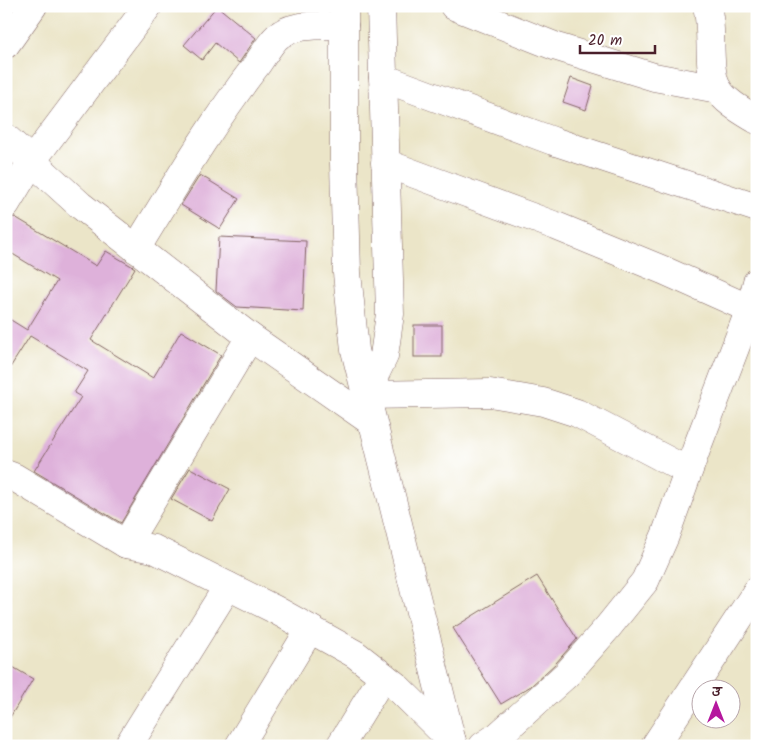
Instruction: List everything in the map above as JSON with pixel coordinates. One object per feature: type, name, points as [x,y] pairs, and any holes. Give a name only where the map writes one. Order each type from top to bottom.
[{"type":"street","points":[[6,44],[34,6]]},
{"type":"street","points":[[6,204],[32,161],[148,6]]},
{"type":"street","points":[[365,395],[384,356],[390,314],[381,6]]},
{"type":"street","points":[[454,6],[557,47],[654,77],[718,89]]},
{"type":"street","points":[[708,6],[711,18],[712,72],[718,89],[729,102],[757,120]]},
{"type":"street","points":[[136,249],[219,117],[279,35],[291,29],[344,16],[344,162],[347,273],[355,350],[452,743]]},
{"type":"street","points":[[383,78],[553,141],[757,208]]},
{"type":"street","points":[[6,138],[80,205],[136,249],[250,337],[372,422]]},
{"type":"street","points":[[385,163],[556,226],[663,270],[750,309]]},
{"type":"street","points":[[483,746],[498,736],[567,674],[608,627],[644,581],[665,536],[750,309],[757,282]]},
{"type":"street","points":[[126,544],[250,337]]},
{"type":"street","points":[[365,395],[490,392],[543,402],[577,413],[688,471]]},
{"type":"street","points":[[6,474],[126,544],[154,549],[355,654],[396,686],[452,743]]},
{"type":"street","points":[[128,746],[228,586]]},
{"type":"street","points":[[655,746],[757,591]]},
{"type":"street","points":[[239,746],[310,629]]},
{"type":"street","points":[[340,746],[383,676]]},
{"type":"building","points":[[217,6],[256,38],[239,63],[215,43],[202,60],[184,45]]},
{"type":"building","points":[[571,78],[593,86],[586,110],[563,102]]},
{"type":"building","points":[[200,175],[239,199],[220,229],[181,205]]},
{"type":"building","points":[[15,217],[96,266],[106,251],[135,268],[91,340],[153,378],[181,331],[221,355],[121,523],[34,471],[81,397],[74,393],[88,371],[30,336],[6,374],[6,317],[27,330],[57,281],[6,250],[6,220]]},
{"type":"building","points":[[219,237],[306,241],[303,311],[237,307],[216,291]]},
{"type":"building","points":[[414,325],[442,325],[442,357],[414,357]]},
{"type":"building","points":[[190,468],[230,489],[212,521],[171,499]]},
{"type":"building","points":[[537,576],[577,639],[556,663],[531,686],[501,704],[453,628]]},
{"type":"building","points":[[6,663],[33,679],[6,724]]}]
